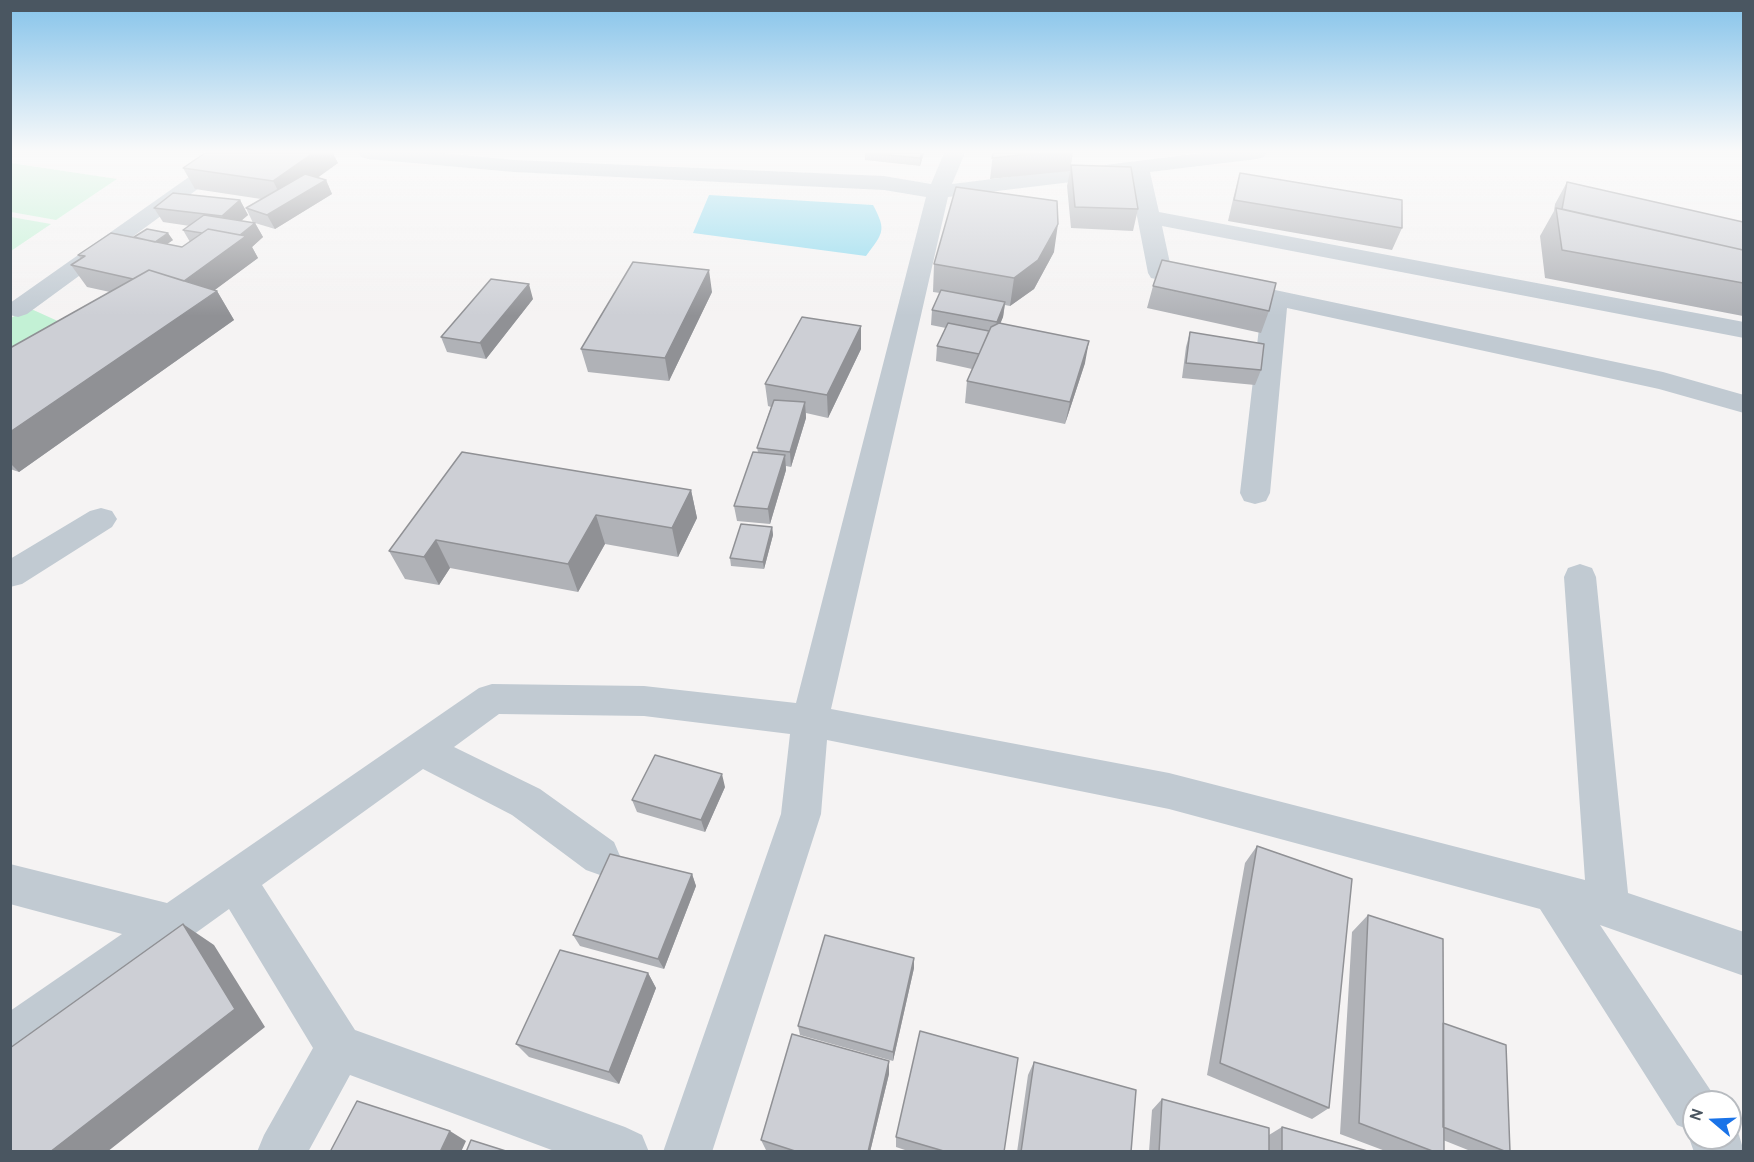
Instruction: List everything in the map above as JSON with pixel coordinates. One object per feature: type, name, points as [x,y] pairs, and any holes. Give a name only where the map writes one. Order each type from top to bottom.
[{"type":"street","points":[[18,309],[161,207]]},
{"type":"street","points":[[687,1152],[801,814],[810,721],[934,207]]},
{"type":"street","points":[[1146,207],[1160,273],[1663,381],[1743,404]]},
{"type":"street","points":[[1148,217],[1743,330]]},
{"type":"street","points":[[1255,493],[1275,298]]},
{"type":"street","points":[[10,575],[101,519]]},
{"type":"street","points":[[1580,577],[1608,907]]},
{"type":"street","points":[[10,1039],[492,699],[644,701],[810,721],[1169,792],[1552,891],[1608,907],[1743,954]]},
{"type":"street","points":[[421,749],[525,802],[600,856]]},
{"type":"street","points":[[235,880],[339,1048],[625,1152]]},
{"type":"street","points":[[10,884],[172,926]]},
{"type":"street","points":[[1552,891],[1682,1090]]},
{"type":"street","points":[[281,1152],[339,1048]]},
{"type":"green space","points":[[11,207],[75,207],[56,220],[11,212]]},
{"type":"green space","points":[[11,217],[51,224],[11,251]]},
{"type":"green space","points":[[29,308],[82,332],[11,372],[11,318]]},
{"type":"water","points":[[704,207],[874,207],[881,226],[879,237],[866,256],[693,233]]},
{"type":"building","points":[[155,207],[232,207],[222,216]]},
{"type":"building","points":[[247,207],[280,207],[267,215]]},
{"type":"building","points":[[950,207],[1057,207],[1058,224],[1038,260],[1014,278],[934,264]]},
{"type":"building","points":[[1082,207],[1138,207],[1138,209]]},
{"type":"building","points":[[1277,207],[1402,207],[1402,228]]},
{"type":"building","points":[[1678,207],[1743,222],[1743,250],[1562,209]]},
{"type":"building","points":[[1556,208],[1743,250],[1743,283],[1562,250]]},
{"type":"building","points":[[204,215],[255,223],[240,235],[208,229],[202,233],[183,230]]},
{"type":"building","points":[[147,229],[168,233],[155,242],[134,237]]},
{"type":"building","points":[[208,229],[246,236],[184,281],[149,270],[133,279],[71,265],[85,256],[78,255],[111,233],[182,247]]},
{"type":"building","points":[[1162,260],[1276,283],[1269,311],[1153,286]]},
{"type":"building","points":[[633,262],[709,270],[665,358],[581,349]]},
{"type":"building","points":[[149,270],[217,291],[10,432],[10,348]]},
{"type":"building","points":[[491,279],[529,284],[480,343],[441,337]]},
{"type":"building","points":[[941,290],[1005,302],[997,322],[932,310]]},
{"type":"building","points":[[802,317],[861,326],[827,395],[765,384]]},
{"type":"building","points":[[948,323],[989,331],[979,354],[937,346]]},
{"type":"building","points":[[999,323],[1089,341],[1070,402],[967,381],[991,327]]},
{"type":"building","points":[[1190,332],[1264,344],[1261,370],[1186,363]]},
{"type":"building","points":[[774,400],[805,402],[790,452],[757,448]]},
{"type":"building","points":[[462,452],[691,490],[672,528],[596,515],[568,564],[436,540],[424,557],[389,551]]},
{"type":"building","points":[[753,452],[785,455],[768,509],[734,506]]},
{"type":"building","points":[[741,524],[772,527],[763,562],[730,558]]},
{"type":"building","points":[[655,755],[722,774],[701,820],[632,800]]},
{"type":"building","points":[[1257,846],[1352,879],[1329,1108],[1220,1063]]},
{"type":"building","points":[[610,854],[692,874],[658,959],[573,935]]},
{"type":"building","points":[[1368,915],[1443,939],[1444,1152],[1435,1152],[1359,1123]]},
{"type":"building","points":[[183,924],[235,1009],[50,1152],[10,1152],[10,1048]]},
{"type":"building","points":[[825,935],[914,958],[893,1052],[798,1026]]},
{"type":"building","points":[[560,950],[648,973],[609,1072],[516,1044]]},
{"type":"building","points":[[1443,1023],[1506,1045],[1510,1152],[1443,1127]]},
{"type":"building","points":[[920,1031],[1018,1058],[1004,1152],[947,1152],[896,1137]]},
{"type":"building","points":[[792,1034],[889,1061],[868,1152],[798,1152],[761,1140]]},
{"type":"building","points":[[1034,1062],[1136,1090],[1131,1152],[1021,1152]]},
{"type":"building","points":[[1162,1099],[1269,1128],[1269,1152],[1159,1152]]},
{"type":"building","points":[[357,1101],[450,1131],[440,1152],[330,1152]]},
{"type":"building","points":[[1282,1127],[1371,1152],[1282,1152]]},
{"type":"building","points":[[471,1140],[509,1152],[466,1152]]}]
